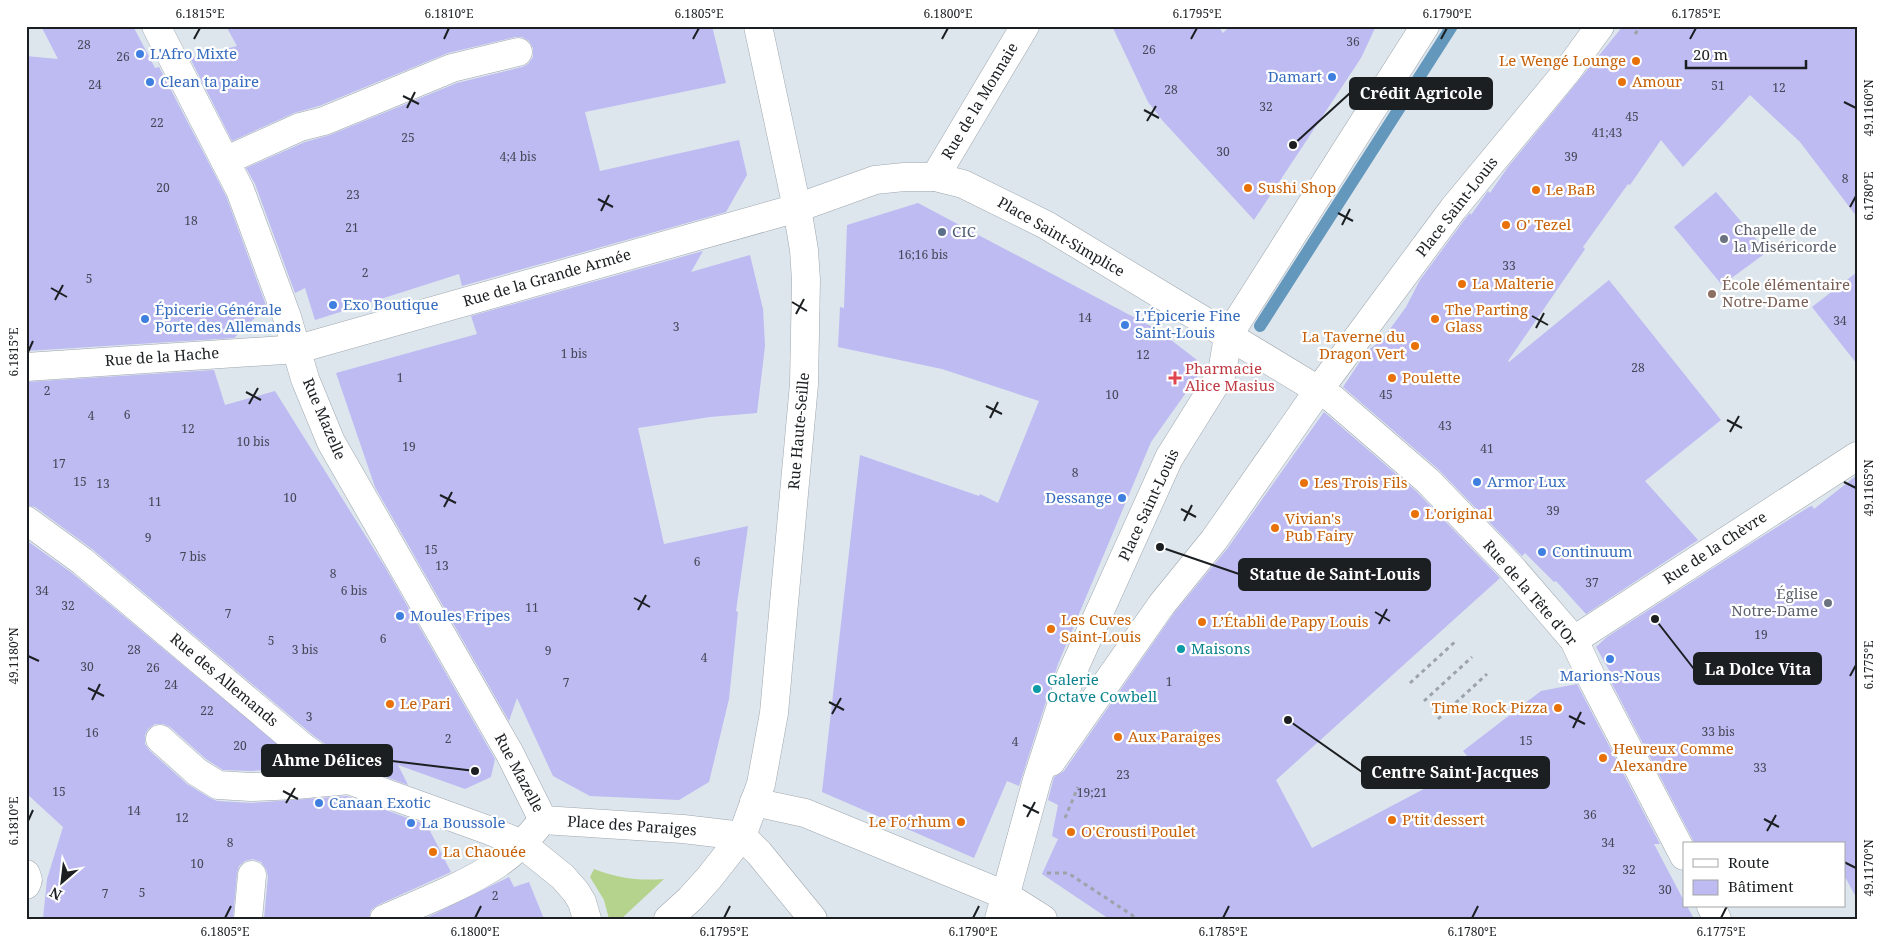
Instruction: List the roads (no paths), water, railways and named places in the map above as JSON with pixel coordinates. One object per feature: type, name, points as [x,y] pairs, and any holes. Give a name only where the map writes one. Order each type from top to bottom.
[{"type":"street","name":"Rue Mazelle","points":[[156,26],[240,190],[298,349],[306,379],[331,442],[509,752],[528,786],[543,820]]},
{"type":"street","name":"Rue Haute-Seille","points":[[742,836],[761,784],[774,713],[804,384],[806,280],[804,250],[797,208],[758,26]]},
{"type":"street","name":"Rue de la Monnaie","points":[[936,177],[1025,26]]},
{"type":"street","name":"Place Saint-Louis","points":[[1002,907],[1038,780],[1071,676],[1169,458],[1222,373],[1228,336],[1425,26]]},
{"type":"street","name":"Place Saint-Louis","points":[[1038,780],[1102,692],[1162,604],[1214,540],[1325,395],[1453,209],[1568,70],[1600,26]]},
{"type":"street","points":[[226,161],[300,127],[324,121],[452,68],[518,52]]},
{"type":"street","name":"Place Saint-Simplice","points":[[797,208],[875,180],[904,177],[936,177],[964,184],[1046,225],[1228,336]]},
{"type":"street","name":"Rue de la Grande Armée","points":[[298,349],[797,208]]},
{"type":"street","points":[[1228,336],[1325,395]]},
{"type":"street","name":"Rue de la Hache","points":[[26,367],[298,349]]},
{"type":"street","name":"Rue de la Tête d'Or","points":[[1325,395],[1428,481],[1511,567],[1574,640],[1594,683],[1683,854]]},
{"type":"street","name":"Rue de la Chèvre","points":[[1574,640],[1857,456]]},
{"type":"street","name":"Rue des Allemands","points":[[26,520],[82,561],[304,748],[349,780],[522,844]]},
{"type":"street","points":[[160,739],[197,772],[218,785],[251,787],[349,780]]},
{"type":"street","points":[[754,802],[806,813],[1002,907],[1043,919]]},
{"type":"street","points":[[384,919],[463,883],[499,863],[522,844],[543,820]]},
{"type":"street","name":"Place des Paraiges","points":[[543,820],[674,828],[742,836]]},
{"type":"street","points":[[668,919],[709,878],[742,836],[759,853],[813,919]]},
{"type":"street","points":[[522,844],[563,877],[582,902],[587,919]]},
{"type":"street","points":[[26,874],[28,880],[26,885]]},
{"type":"street","points":[[248,919],[252,875]]},
{"type":"waterway","points":[[1260,326],[1452,26]]},
{"type":"place","name":"L'Afro Mixte","points":[[140,54]]},
{"type":"place","name":"Le Wengé Lounge","points":[[1636,61]]},
{"type":"place","name":"Damart","points":[[1332,77]]},
{"type":"place","name":"Clean ta paire","points":[[150,82]]},
{"type":"place","name":"Amour","points":[[1622,82]]},
{"type":"place","name":"Crédit Agricole","points":[[1293,145]]},
{"type":"place","name":"Sushi Shop","points":[[1248,188]]},
{"type":"place","name":"Le BaB","points":[[1536,190]]},
{"type":"place","name":"O' Tezel","points":[[1506,225]]},
{"type":"place","name":"CIC","points":[[942,232]]},
{"type":"place","name":"Chapelle de la Miséricorde","points":[[1724,239]]},
{"type":"place","name":"La Malterie","points":[[1462,284]]},
{"type":"place","name":"École élémentaire Notre-Dame","points":[[1712,294]]},
{"type":"place","name":"Exo Boutique","points":[[333,305]]},
{"type":"place","name":"Épicerie Générale Porte des Allemands","points":[[145,319]]},
{"type":"place","name":"The Parting Glass","points":[[1435,319]]},
{"type":"place","name":"L'Épicerie Fine Saint-Louis","points":[[1125,325]]},
{"type":"place","name":"La Taverne du Dragon Vert","points":[[1415,346]]},
{"type":"place","name":"Pharmacie Alice Masius","points":[[1175,378]]},
{"type":"place","name":"Poulette","points":[[1392,378]]},
{"type":"place","name":"Armor Lux","points":[[1477,482]]},
{"type":"place","name":"Les Trois Fils","points":[[1304,483]]},
{"type":"place","name":"Dessange","points":[[1122,498]]},
{"type":"place","name":"L'original","points":[[1415,514]]},
{"type":"place","name":"Vivian's Pub Fairy","points":[[1275,528]]},
{"type":"place","name":"Statue de Saint-Louis","points":[[1160,547]]},
{"type":"place","name":"Continuum","points":[[1542,552]]},
{"type":"place","name":"Église Notre-Dame","points":[[1828,603]]},
{"type":"place","name":"Moules Fripes","points":[[400,616]]},
{"type":"place","name":"La Dolce Vita","points":[[1655,619]]},
{"type":"place","name":"L’Établi de Papy Louis","points":[[1202,622]]},
{"type":"place","name":"Les Cuves Saint-Louis","points":[[1051,629]]},
{"type":"place","name":"Maisons","points":[[1181,649]]},
{"type":"place","name":"Marions-Nous","points":[[1610,659]]},
{"type":"place","name":"Galerie Octave Cowbell","points":[[1037,689]]},
{"type":"place","name":"Le Pari","points":[[390,704]]},
{"type":"place","name":"Time Rock Pizza","points":[[1558,708]]},
{"type":"place","name":"Centre Saint-Jacques","points":[[1288,720]]},
{"type":"place","name":"Aux Paraiges","points":[[1118,737]]},
{"type":"place","name":"Heureux Comme Alexandre","points":[[1603,758]]},
{"type":"place","name":"Ahme Délices","points":[[475,771]]},
{"type":"place","name":"Canaan Exotic","points":[[319,803]]},
{"type":"place","name":"P'tit dessert","points":[[1392,820]]},
{"type":"place","name":"Le Fo‘rhum","points":[[961,822]]},
{"type":"place","name":"La Boussole","points":[[411,823]]},
{"type":"place","name":"O'Crousti Poulet","points":[[1071,832]]},
{"type":"place","name":"La Chaouée","points":[[433,852]]}]
